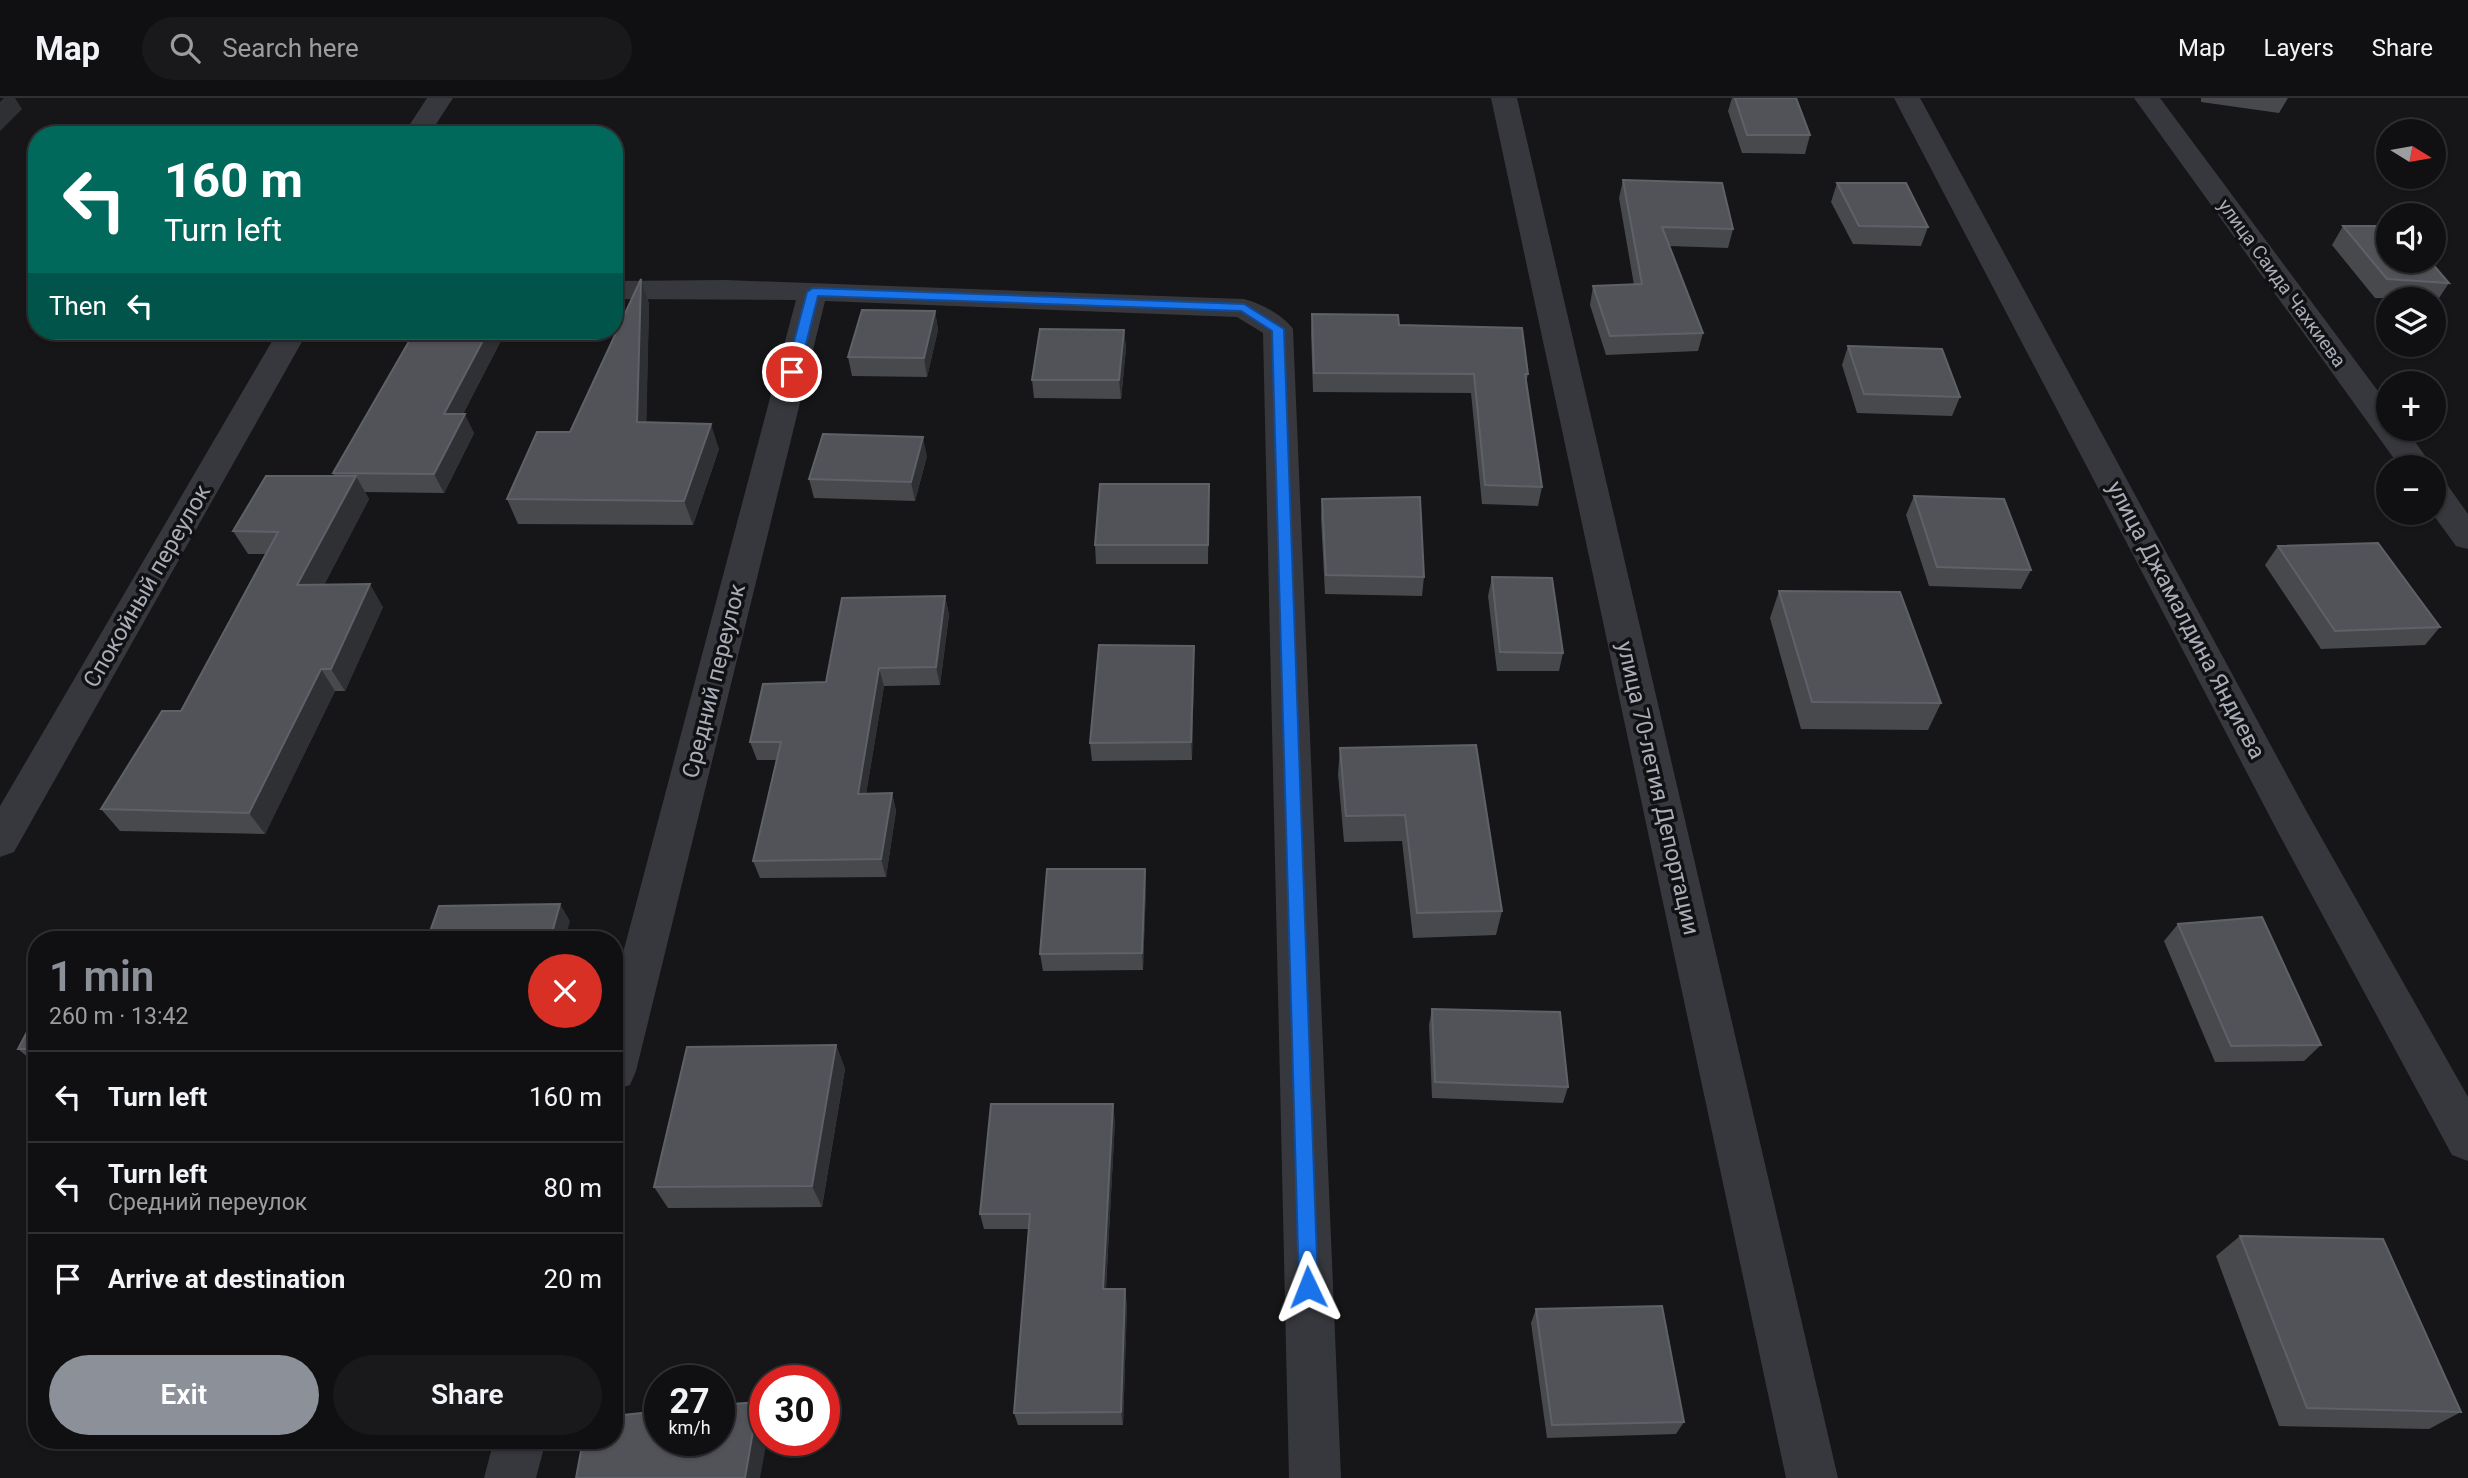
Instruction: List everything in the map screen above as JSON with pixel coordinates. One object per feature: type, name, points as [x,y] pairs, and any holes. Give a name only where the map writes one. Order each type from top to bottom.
[{"type":"street","points":[[422,126],[440,98]]},
{"type":"street","name":"улица 70-летия Депортации","points":[[1504,98],[1812,1478]]},
{"type":"street","name":"улица Джамалдина Яндиева","points":[[1907,98],[2294,825],[2468,1140]]},
{"type":"street","name":"улица Саида Чахкиева","points":[[2147,98],[2408,455]]},
{"type":"street","points":[[623,290],[813,292],[1244,308],[1278,329],[1315,1478]]},
{"type":"street","name":"Средний переулок","points":[[623,1036],[813,292]]},
{"type":"street","name":"Спокойный переулок","points":[[0,841],[288,340]]},
{"type":"street","points":[[2446,508],[2468,538]]},
{"type":"street","points":[[510,1478],[518,1449]]},
{"type":"building","points":[[1735,98],[1796,98],[1810,135],[1747,135]]},
{"type":"building","points":[[1623,180],[1722,183],[1733,229],[1662,227],[1703,333],[1610,336],[1593,286],[1642,284]]},
{"type":"building","points":[[1837,183],[1906,183],[1928,227],[1859,226]]},
{"type":"building","points":[[2343,226],[2376,226],[2376,266]]},
{"type":"building","points":[[2382,273],[2440,273],[2449,283],[2387,279]]},
{"type":"building","points":[[641,279],[637,422],[711,424],[684,501],[507,499],[537,432],[570,432],[613,340],[623,340],[623,318]]},
{"type":"building","points":[[862,310],[935,311],[924,358],[848,357]]},
{"type":"building","points":[[1312,314],[1398,315],[1399,325],[1522,328],[1528,374],[1525,374],[1542,487],[1485,485],[1474,374],[1314,373]]},
{"type":"building","points":[[1040,329],[1124,330],[1119,380],[1032,380]]},
{"type":"building","points":[[410,340],[483,340],[444,414],[465,414],[434,474],[333,473]]},
{"type":"building","points":[[1848,346],[1942,349],[1960,397],[1864,394]]},
{"type":"building","points":[[823,434],[923,437],[911,482],[809,479]]},
{"type":"building","points":[[266,476],[356,476],[297,585],[370,584],[331,669],[321,669],[249,813],[101,809],[162,711],[181,711],[278,532],[233,531]]},
{"type":"building","points":[[1100,484],[1209,484],[1208,545],[1095,545]]},
{"type":"building","points":[[1914,496],[2004,499],[2031,570],[1937,567]]},
{"type":"building","points":[[1420,497],[1424,577],[1326,575],[1322,499]]},
{"type":"building","points":[[2378,543],[2440,627],[2335,631],[2278,546]]},
{"type":"building","points":[[1492,577],[1552,578],[1563,653],[1500,652]]},
{"type":"building","points":[[1779,591],[1900,592],[1941,703],[1812,702]]},
{"type":"building","points":[[945,596],[936,667],[879,668],[858,794],[892,793],[881,859],[753,861],[781,742],[750,742],[763,684],[826,682],[842,598]]},
{"type":"building","points":[[1099,645],[1194,646],[1191,742],[1090,743]]},
{"type":"building","points":[[1476,745],[1502,911],[1417,913],[1405,815],[1346,816],[1340,748]]},
{"type":"building","points":[[1047,869],[1145,869],[1142,953],[1040,954]]},
{"type":"building","points":[[560,904],[552,931],[430,931],[439,906]]},
{"type":"building","points":[[2262,917],[2321,1045],[2231,1046],[2178,924]]},
{"type":"building","points":[[1432,1009],[1560,1012],[1568,1087],[1435,1082]]},
{"type":"building","points":[[28,1030],[28,1049],[18,1049]]},
{"type":"building","points":[[836,1045],[812,1186],[654,1187],[687,1047]]},
{"type":"building","points":[[991,1104],[1113,1104],[1103,1289],[1125,1289],[1121,1412],[1014,1413],[1030,1214],[980,1214]]},
{"type":"building","points":[[2240,1236],[2383,1239],[2461,1412],[2307,1408]]},
{"type":"building","points":[[1662,1306],[1684,1422],[1552,1425],[1536,1309]]},
{"type":"building","points":[[749,1403],[749,1455],[745,1478],[576,1478],[581,1449],[623,1449],[623,1415],[644,1413],[644,1456],[735,1456],[735,1404]]},
{"type":"route","points":[[792,372],[813,292],[1244,308],[1278,329],[1308,1287]]}]
